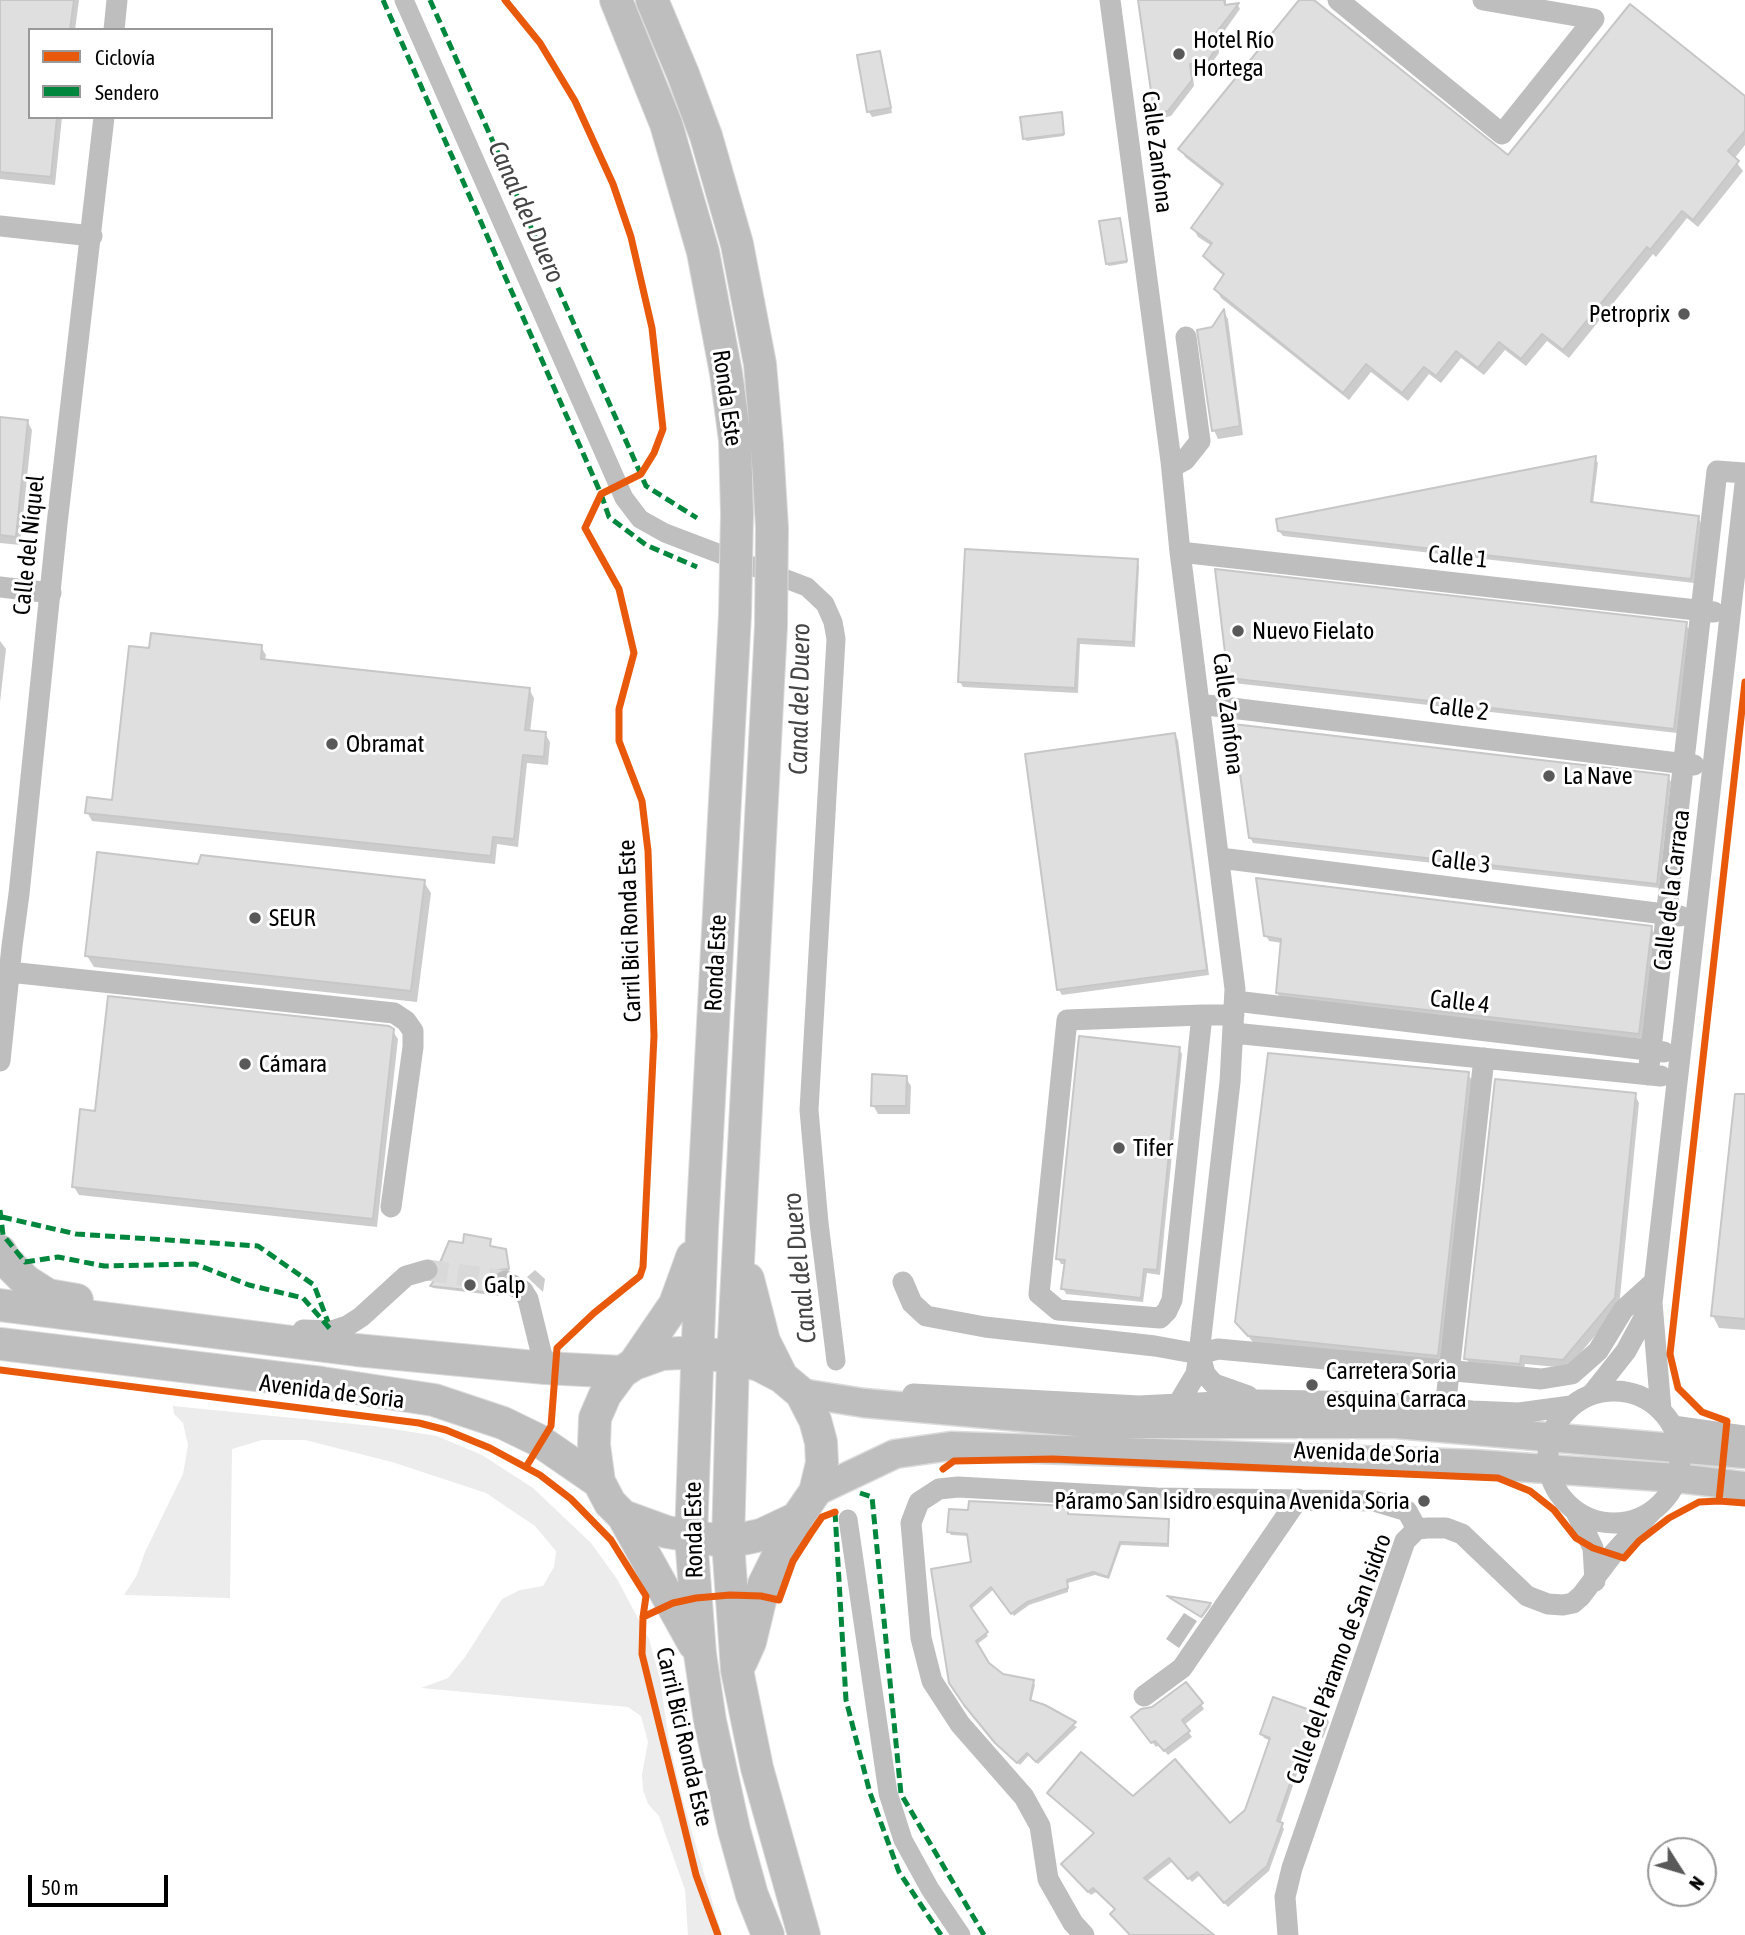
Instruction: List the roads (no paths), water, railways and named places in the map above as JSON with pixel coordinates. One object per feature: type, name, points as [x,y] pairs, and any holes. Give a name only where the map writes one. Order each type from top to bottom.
[{"type":"highway","name":"Ronda Este","points":[[616,0],[666,124],[703,252],[726,373],[735,440],[735,614],[702,1229],[691,1537],[700,1654],[710,1721],[734,1830],[752,1895],[768,1935]]},
{"type":"highway","name":"Ronda Este","points":[[652,0],[706,136],[737,244],[760,364],[772,528],[771,626],[733,1358],[728,1542],[737,1670],[757,1768],[804,1935]]},
{"type":"highway","points":[[700,1654],[611,1500],[594,1445],[595,1418],[605,1395],[675,1304],[702,1229]]},
{"type":"highway","points":[[737,1670],[750,1642],[764,1584],[797,1518],[815,1492],[822,1464],[821,1441],[816,1420],[791,1385],[759,1325],[739,1243]]},
{"type":"highway","points":[[0,1251],[5,1260],[26,1281],[48,1295],[239,1334]]},
{"type":"highway","name":"Avenida de Soria","points":[[0,1305],[356,1350],[545,1368],[628,1368]]},
{"type":"highway","name":"Avenida de Soria","points":[[0,1344],[323,1383],[434,1400],[503,1423],[538,1440],[611,1500]]},
{"type":"highway","points":[[628,1368],[662,1354],[699,1352],[759,1365],[791,1385]]},
{"type":"highway","points":[[611,1500],[667,1532],[728,1542],[761,1535],[797,1518]]},
{"type":"main road","name":"Avenida de Soria","points":[[791,1385],[864,1403],[1099,1424],[1396,1424],[1550,1437],[1671,1428],[1745,1454]]},
{"type":"main road","name":"Avenida de Soria","points":[[815,1492],[895,1454],[951,1446],[1548,1469],[1677,1478],[1745,1486]]},
{"type":"street","points":[[114,28],[117,0]]},
{"type":"street","name":"Calle Zanfona","points":[[1110,0],[1172,467],[1180,552],[1235,989],[1230,1082],[1199,1354],[1196,1374],[1178,1404]]},
{"type":"street","points":[[1338,0],[1502,134],[1594,19],[1483,0]]},
{"type":"street","name":"Calle del Níquel","points":[[0,1061],[9,972],[6,945],[19,894],[57,524],[104,119]]},
{"type":"street","points":[[0,226],[92,236]]},
{"type":"street","points":[[1172,467],[1185,460],[1200,441],[1186,337]]},
{"type":"street","points":[[1648,1075],[1717,471],[1745,473]]},
{"type":"street","name":"Calle de la Carraca","points":[[1677,1478],[1680,1463],[1671,1428],[1653,1292],[1745,484]]},
{"type":"street","name":"Calle 1","points":[[1180,552],[1730,614]]},
{"type":"street","points":[[0,587],[51,593]]},
{"type":"street","name":"Calle 2","points":[[1199,704],[1713,767]]},
{"type":"street","name":"Calle 3","points":[[1220,858],[1696,918]]},
{"type":"street","points":[[9,972],[394,1013],[406,1021],[413,1031],[413,1047],[391,1207]]},
{"type":"street","points":[[1202,1015],[1172,1300],[1167,1311],[1160,1318],[1058,1310],[1040,1294],[1068,1020],[1202,1015],[1234,1016],[1484,1058],[1677,1077]]},
{"type":"street","name":"Calle 4","points":[[1234,1016],[1680,1054]]},
{"type":"street","points":[[1445,1409],[1484,1058]]},
{"type":"street","points":[[1176,1256],[1210,1261]]},
{"type":"street","points":[[239,1334],[294,1330],[332,1331],[361,1317],[405,1276],[428,1270]]},
{"type":"street","points":[[505,1281],[523,1291],[528,1299],[545,1368]]},
{"type":"street","points":[[903,1282],[912,1303],[926,1316],[985,1327],[1155,1346],[1199,1354],[1218,1349],[1541,1379],[1572,1374],[1598,1351],[1623,1310],[1653,1292]]},
{"type":"street","name":"Calle de la Carraca","points":[[1592,1394],[1626,1350],[1653,1292]]},
{"type":"street","points":[[1199,1354],[1205,1374],[1214,1384],[1257,1400]]},
{"type":"street","name":"Avenida de Soria","points":[[0,1358],[380,1404],[433,1413],[494,1434],[531,1451],[611,1500]]},
{"type":"street","points":[[1652,1511],[1636,1520],[1619,1523],[1595,1521],[1576,1512],[1564,1501],[1548,1469],[1550,1437],[1571,1406],[1592,1394],[1609,1391],[1627,1392],[1644,1398],[1671,1428]]},
{"type":"street","name":"Avenida de Soria","points":[[864,1403],[900,1394],[1139,1406],[1257,1400],[1380,1402],[1519,1413],[1571,1406]]},
{"type":"street","name":"Avenida de Soria","points":[[1671,1428],[1745,1436]]},
{"type":"street","name":"Calle del Páramo de San Isidro","points":[[1288,1935],[1285,1897],[1292,1868],[1405,1541],[1417,1529],[1446,1528],[1462,1534],[1527,1596],[1548,1604],[1573,1603],[1595,1581],[1613,1554],[1665,1500],[1677,1478]]},
{"type":"street","points":[[1084,1935],[1073,1923],[1048,1879],[1040,1826],[1024,1797],[960,1724],[932,1681],[921,1638],[911,1523],[919,1502],[939,1489],[958,1487],[1157,1498],[1374,1501],[1407,1511],[1417,1529]]},
{"type":"street","points":[[1144,1696],[1182,1668],[1298,1499]]},
{"type":"street","points":[[1576,1512],[1593,1548],[1595,1581]]},
{"type":"waterway","name":"Canal del Duero","points":[[404,0],[624,498],[640,519],[665,533],[807,587],[825,604],[833,622],[836,639],[809,1110],[819,1223],[836,1361]]},
{"type":"waterway","name":"Canal del Duero","points":[[848,1519],[888,1793],[903,1840],[930,1889],[961,1935]]},
{"type":"tunnel","points":[[427,1270],[505,1281]]},
{"type":"place","name":"Hotel Río Hortega","points":[[1179,54]]},
{"type":"place","name":"Petroprix","points":[[1684,314]]},
{"type":"place","name":"Nuevo Fielato","points":[[1238,631]]},
{"type":"place","name":"Obramat","points":[[332,744]]},
{"type":"place","name":"La Nave","points":[[1549,776]]},
{"type":"place","name":"SEUR","points":[[255,918]]},
{"type":"place","name":"Cámara","points":[[245,1064]]},
{"type":"place","name":"Tifer","points":[[1119,1148]]},
{"type":"place","name":"Galp","points":[[470,1285]]},
{"type":"place","name":"Carretera Soria esquina Carraca","points":[[1312,1385]]},
{"type":"place","name":"Páramo San Isidro esquina Avenida Soria","points":[[1424,1501]]}]
